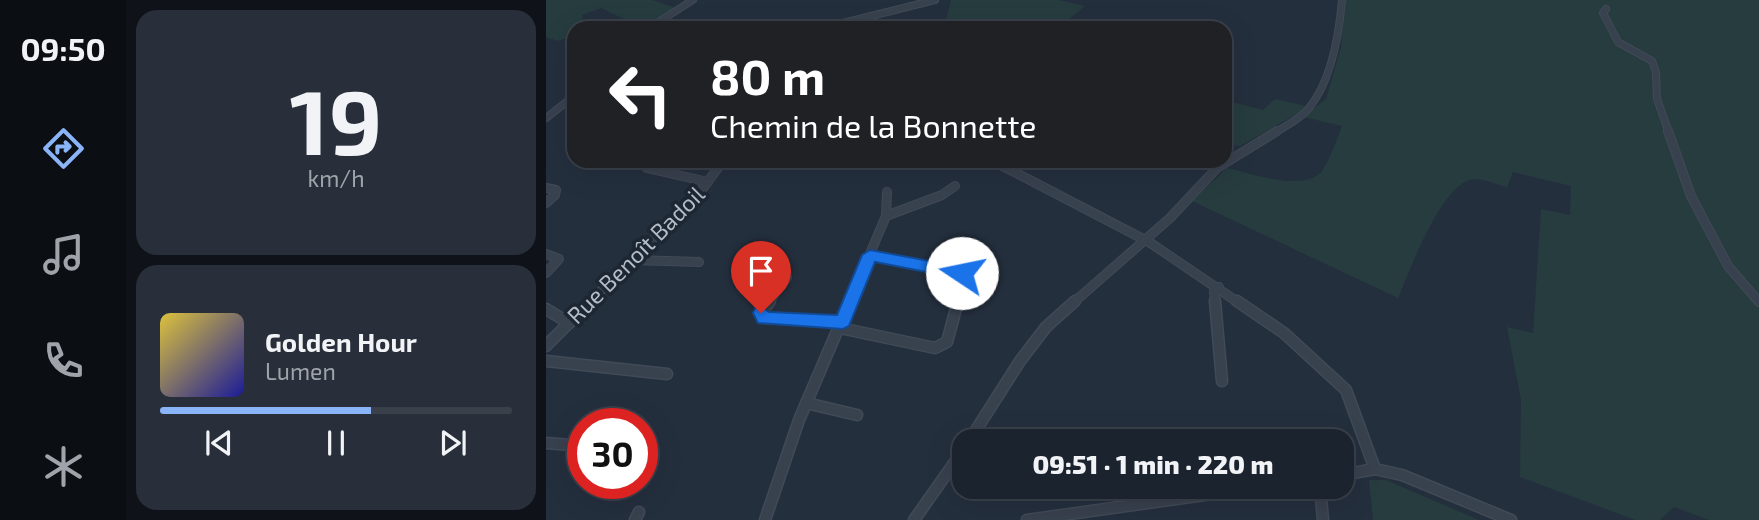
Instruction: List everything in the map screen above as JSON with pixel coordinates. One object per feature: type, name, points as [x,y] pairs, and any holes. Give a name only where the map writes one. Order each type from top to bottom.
[{"type":"street","points":[[660,21],[694,0]]},
{"type":"street","points":[[851,21],[935,0]]},
{"type":"street","points":[[1232,159],[1297,119],[1310,107],[1332,62],[1341,22],[1342,0]]},
{"type":"street","points":[[1606,9],[1603,13],[1618,43],[1652,61],[1656,72],[1657,99],[1691,196],[1728,266],[1759,302]]},
{"type":"street","points":[[546,118],[567,102]]},
{"type":"street","points":[[647,168],[708,182]]},
{"type":"street","name":"Rue Benoît Badoil","points":[[546,346],[633,260],[708,182],[718,168]]},
{"type":"street","points":[[1006,168],[1144,240],[1219,287],[1284,333],[1346,390],[1375,469]]},
{"type":"street","points":[[978,429],[1020,361],[1046,327],[1170,218],[1217,168]]},
{"type":"street","points":[[886,216],[942,195],[955,186]]},
{"type":"street","points":[[546,188],[556,190],[555,195],[546,202]]},
{"type":"street","points":[[765,520],[806,403],[886,216],[887,192]]},
{"type":"street","points":[[546,254],[559,259],[546,274]]},
{"type":"street","points":[[786,270],[786,278],[761,313],[764,318],[841,325],[935,348],[947,342],[965,278],[962,273],[870,255]]},
{"type":"street","points":[[633,260],[699,262]]},
{"type":"street","points":[[1219,287],[1214,292],[1222,382]]},
{"type":"street","points":[[546,309],[569,323]]},
{"type":"street","points":[[546,361],[667,374]]},
{"type":"street","points":[[806,403],[857,415]]},
{"type":"street","points":[[546,443],[567,445]]},
{"type":"street","points":[[914,520],[952,466]]},
{"type":"street","points":[[1354,473],[1375,469],[1402,475],[1511,520]]},
{"type":"street","points":[[1027,520],[1108,515],[1197,499]]},
{"type":"street","points":[[1321,499],[1323,520]]},
{"type":"green space","points":[[546,0],[653,0],[676,8],[654,21],[628,21],[601,8],[582,15],[583,21],[567,21],[567,38],[558,41],[546,37]]},
{"type":"green space","points":[[951,0],[1058,0],[1085,6],[1067,21],[946,21]]},
{"type":"green space","points":[[1344,0],[1759,0],[1759,520],[1709,520],[1674,507],[1660,520],[1635,520],[1520,477],[1521,400],[1507,327],[1533,333],[1541,209],[1570,215],[1571,186],[1513,172],[1507,187],[1479,179],[1463,183],[1439,210],[1398,298],[1192,201],[1227,168],[1291,181],[1303,181],[1322,171],[1342,126],[1295,115],[1240,146],[1232,144],[1232,102],[1263,110],[1275,99],[1314,108],[1326,99],[1341,47]]},
{"type":"green space","points":[[1369,480],[1386,480],[1479,520],[1373,520]]},
{"type":"route","points":[[761,313],[764,318],[843,322],[870,255],[962,273]]}]
